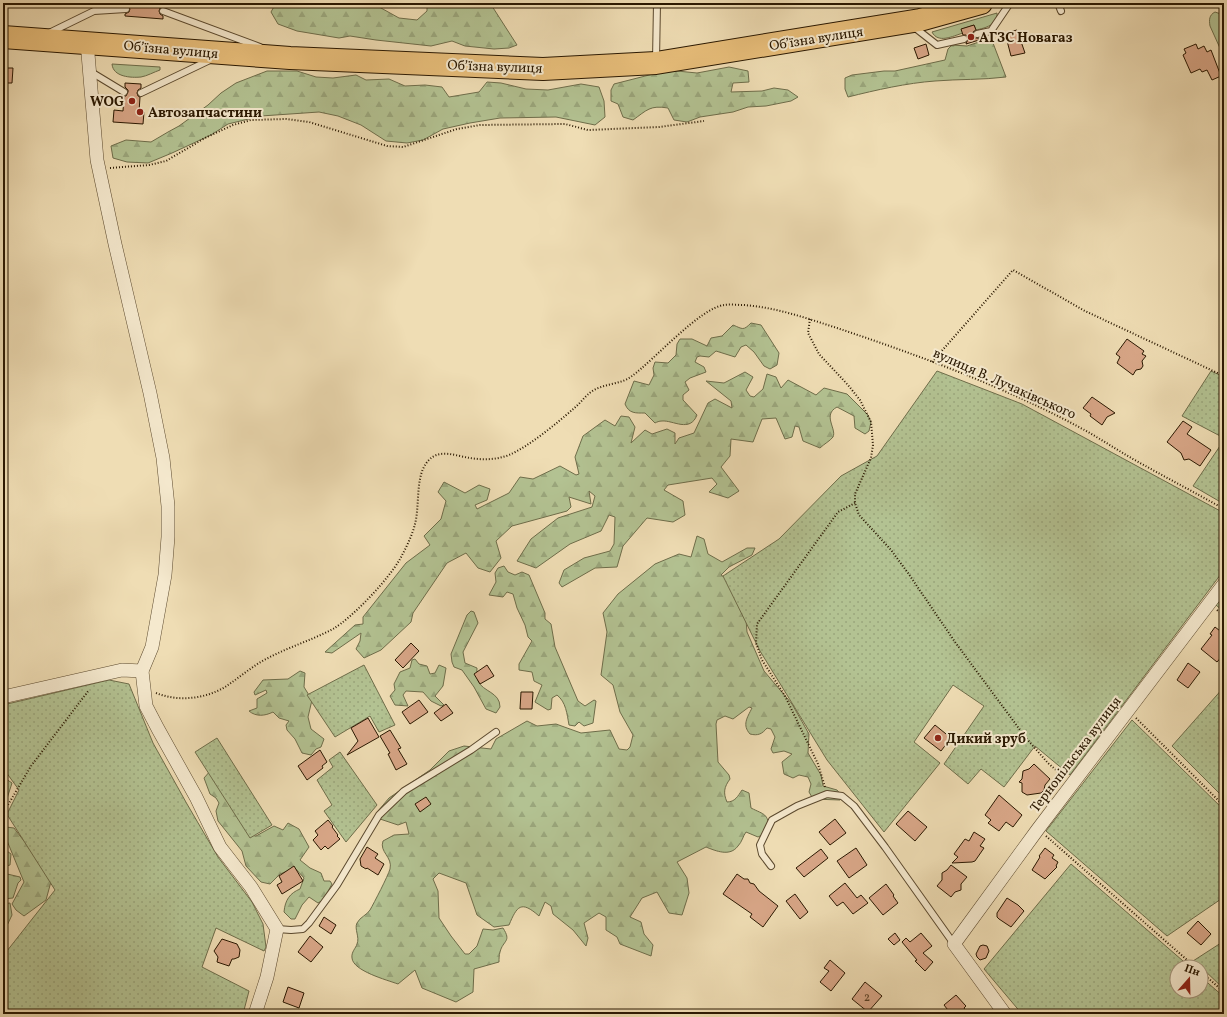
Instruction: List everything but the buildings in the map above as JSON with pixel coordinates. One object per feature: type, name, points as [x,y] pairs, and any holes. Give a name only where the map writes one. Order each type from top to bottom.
[{"type":"highway","name":"Обʼїзна вулиця","points":[[3,37],[290,58],[543,69],[656,63],[908,22],[936,13],[981,3]]},
{"type":"street","points":[[87,42],[99,169],[152,400],[163,458],[168,506],[168,537],[165,575],[152,647],[142,671],[146,706],[196,797],[220,847],[251,887],[277,929],[267,977],[255,1014]]},
{"type":"street","name":"Тернопільська вулиця","points":[[954,944],[1038,829],[1224,584]]},
{"type":"street","points":[[3,697],[122,670],[142,671]]},
{"type":"street","points":[[954,944],[1005,1014]]},
{"type":"lane","points":[[656,3],[656,63]]},
{"type":"lane","points":[[977,34],[991,31],[1010,3]]},
{"type":"lane","points":[[1058,3],[1061,11]]},
{"type":"lane","points":[[35,39],[94,11],[126,9]]},
{"type":"lane","points":[[163,11],[290,58]]},
{"type":"lane","points":[[908,22],[937,45],[964,39]]},
{"type":"lane","points":[[141,93],[224,54]]},
{"type":"lane","points":[[89,71],[124,92]]},
{"type":"lane","points":[[277,929],[303,929],[337,884],[379,815],[404,792],[471,750],[496,732]]},
{"type":"lane","points":[[771,866],[762,854],[760,845],[772,820],[797,806],[827,794],[842,796],[854,806],[886,847],[954,944]]},
{"type":"path","points":[[99,169],[149,165],[166,161],[205,138],[233,125],[251,120],[286,119],[309,122],[387,146],[404,147],[451,131],[480,125],[565,124],[588,130],[659,127],[704,121]]},
{"type":"path","points":[[932,362],[1013,270],[1085,311],[1224,376]]},
{"type":"path","name":"вулиця В. Лучаківського","points":[[142,671],[151,690],[164,696],[192,698],[209,694],[225,687],[245,671],[265,659],[334,628],[352,614],[387,579],[398,563],[416,522],[421,472],[426,462],[433,456],[443,454],[492,460],[510,454],[548,429],[573,409],[593,390],[617,381],[628,380],[708,311],[721,305],[762,306],[810,319],[882,343],[932,362],[1015,396],[1078,426],[1131,458],[1224,509]]},
{"type":"path","points":[[810,319],[808,334],[819,354],[860,400],[871,422],[873,445],[871,458],[855,494],[855,503],[859,515],[891,550],[904,567],[955,642],[1026,738],[1048,763],[1072,784]]},
{"type":"path","points":[[827,794],[818,764],[784,696],[762,660],[756,643],[757,624],[838,512],[855,503]]},
{"type":"path","points":[[5,810],[31,766],[93,685],[95,676]]},
{"type":"path","points":[[1129,710],[1224,806]]},
{"type":"path","points":[[1038,829],[1187,959]]},
{"type":"path","points":[[1209,979],[1224,992]]},
{"type":"green space","points":[[276,3],[324,6],[332,3],[372,3],[399,18],[417,20],[427,11],[427,4],[429,3],[490,3],[517,45],[509,48],[494,49],[465,46],[452,41],[431,46],[350,36],[339,38],[297,31],[278,24],[271,12]]},
{"type":"green space","points":[[1215,12],[1224,15],[1224,57],[1210,26],[1210,18]]},
{"type":"green space","points":[[997,13],[997,17],[993,23],[983,28],[976,30],[974,25],[962,29],[963,33],[946,38],[938,38],[932,32]]},
{"type":"green space","points":[[982,41],[989,41],[993,43],[1006,77],[914,83],[848,97],[845,89],[845,78],[852,75],[895,71],[945,60],[948,49],[952,45],[967,46]]},
{"type":"green space","points":[[112,64],[160,67],[160,70],[146,76],[128,77],[116,72]]},
{"type":"green space","points":[[729,67],[748,71],[749,82],[733,83],[731,92],[762,91],[774,88],[788,90],[798,97],[791,101],[766,106],[748,107],[733,112],[700,117],[687,122],[674,120],[668,108],[662,107],[649,109],[633,120],[623,117],[618,104],[611,101],[611,90],[614,84],[657,73],[677,71],[697,73]]},
{"type":"green space","points":[[267,71],[297,71],[316,77],[333,78],[356,75],[366,80],[389,79],[405,86],[425,85],[442,87],[449,97],[479,92],[487,82],[501,83],[526,89],[548,90],[581,84],[599,87],[604,101],[605,117],[595,125],[556,117],[500,118],[443,129],[423,140],[407,143],[386,141],[361,125],[338,116],[319,112],[261,116],[228,124],[211,135],[148,163],[127,162],[113,158],[111,146],[126,140],[151,142],[179,126],[236,83]]},
{"type":"green space","points":[[751,323],[761,325],[779,353],[777,365],[770,369],[764,366],[754,352],[746,345],[741,347],[735,357],[716,351],[709,357],[697,357],[695,362],[704,367],[706,372],[690,378],[685,382],[689,390],[683,395],[683,400],[697,415],[690,423],[686,425],[659,421],[655,423],[645,413],[633,412],[629,410],[625,404],[634,381],[649,385],[654,375],[653,368],[655,362],[668,363],[676,355],[677,344],[680,339],[692,339],[707,346],[711,338],[722,336],[733,325],[743,328]]},
{"type":"green space","points":[[937,371],[1022,404],[1224,513],[1224,570],[1070,775],[1035,746],[1004,787],[981,769],[968,784],[944,764],[984,706],[953,685],[914,742],[940,763],[884,832],[827,760],[760,651],[723,576],[779,539],[841,476],[877,456]]},
{"type":"green space","points":[[1211,371],[1224,377],[1224,438],[1182,416]]},
{"type":"green space","points":[[745,372],[753,377],[746,390],[750,396],[754,397],[763,389],[767,374],[776,377],[781,388],[788,380],[816,395],[824,388],[847,394],[868,415],[871,422],[869,431],[865,434],[855,428],[854,416],[837,407],[833,410],[830,418],[834,434],[833,437],[820,448],[803,441],[799,427],[795,426],[792,437],[785,439],[776,418],[762,419],[753,442],[731,439],[730,456],[721,467],[739,491],[728,498],[709,492],[717,484],[712,478],[668,485],[664,490],[683,501],[685,515],[673,522],[647,518],[623,546],[617,567],[595,568],[562,587],[559,583],[564,570],[584,558],[610,551],[614,544],[615,517],[609,515],[601,531],[570,544],[536,568],[517,561],[531,539],[558,518],[592,507],[595,496],[589,491],[591,504],[569,497],[571,507],[567,511],[512,526],[496,541],[501,558],[490,572],[478,568],[466,553],[447,563],[413,613],[411,622],[381,650],[364,658],[356,649],[360,641],[361,633],[332,653],[325,652],[355,625],[363,624],[363,617],[406,563],[430,545],[424,536],[441,519],[446,501],[438,492],[444,482],[465,493],[479,485],[490,489],[487,500],[475,505],[477,509],[509,493],[520,477],[533,479],[560,466],[576,475],[579,474],[575,457],[583,436],[605,420],[615,426],[621,416],[629,417],[635,427],[631,443],[645,430],[652,434],[667,429],[675,433],[675,444],[679,438],[694,433],[708,403],[715,399],[732,408],[731,401],[706,381],[724,383]]},
{"type":"green space","points":[[1224,440],[1224,504],[1193,486]]},
{"type":"green space","points":[[697,536],[704,539],[708,554],[722,562],[747,548],[755,548],[752,555],[729,567],[721,575],[731,581],[745,607],[747,632],[764,671],[792,704],[809,734],[808,753],[821,775],[823,786],[837,790],[842,796],[840,800],[813,799],[809,792],[811,784],[808,777],[799,775],[793,778],[784,774],[782,762],[792,754],[784,751],[773,753],[771,749],[775,737],[771,729],[767,728],[758,735],[750,734],[746,728],[747,718],[752,708],[749,707],[733,719],[725,716],[717,720],[718,762],[729,775],[730,779],[725,790],[727,802],[734,800],[742,790],[749,793],[751,808],[765,815],[770,829],[768,832],[758,837],[746,832],[739,844],[731,851],[723,852],[706,847],[677,862],[687,878],[689,893],[682,915],[669,913],[657,892],[642,898],[630,917],[641,922],[644,934],[653,945],[651,956],[620,944],[617,937],[606,930],[606,917],[599,913],[584,923],[588,938],[586,946],[573,930],[553,914],[551,906],[545,902],[539,916],[528,908],[520,907],[509,925],[494,927],[477,915],[466,883],[439,873],[433,879],[438,891],[439,918],[451,936],[465,954],[469,954],[477,946],[483,929],[493,930],[503,928],[507,939],[501,948],[499,962],[474,969],[473,992],[456,1002],[422,988],[415,970],[398,984],[371,974],[358,967],[352,958],[358,941],[356,925],[370,910],[390,869],[390,861],[382,845],[383,841],[394,835],[409,834],[406,822],[398,825],[380,819],[378,811],[389,798],[430,770],[449,751],[464,746],[491,749],[496,739],[527,721],[537,726],[556,724],[581,733],[610,730],[619,749],[627,750],[630,747],[633,735],[620,712],[613,685],[601,675],[607,632],[603,613],[618,594],[655,564],[679,554],[691,557]]},
{"type":"green space","points":[[504,566],[508,572],[515,575],[522,572],[529,575],[545,613],[545,619],[551,624],[555,647],[578,701],[585,706],[594,700],[596,701],[593,723],[584,726],[579,722],[575,726],[569,725],[564,705],[557,695],[552,698],[551,709],[548,710],[535,702],[542,685],[534,681],[532,672],[519,670],[519,664],[532,641],[528,637],[513,594],[507,592],[503,597],[489,595],[496,582],[495,573],[498,568]]},
{"type":"green space","points":[[1224,595],[1224,612],[1216,605]]},
{"type":"green space","points":[[471,611],[474,612],[478,623],[463,652],[465,663],[477,668],[477,678],[480,685],[497,698],[500,707],[496,713],[486,709],[474,687],[462,670],[454,667],[452,662],[451,654],[467,615]]},
{"type":"green space","points":[[415,659],[419,664],[427,666],[430,674],[435,673],[439,665],[446,668],[443,686],[435,696],[444,705],[441,706],[431,701],[423,692],[406,691],[403,695],[408,706],[395,705],[390,696],[395,690],[394,684],[400,672],[410,668],[412,660]]},
{"type":"green space","points":[[364,665],[395,725],[379,732],[370,716],[335,737],[307,695]]},
{"type":"green space","points":[[300,671],[305,673],[304,687],[312,700],[308,717],[311,729],[324,739],[321,747],[316,749],[311,755],[302,753],[295,739],[287,730],[286,725],[289,721],[279,718],[273,712],[261,715],[249,711],[257,708],[257,699],[267,693],[266,690],[255,695],[254,692],[263,680],[288,679]]},
{"type":"green space","points":[[109,680],[129,684],[153,743],[187,804],[218,857],[252,902],[263,924],[266,947],[264,951],[216,928],[202,967],[249,991],[243,1014],[3,1014],[3,956],[55,890],[8,816],[8,812],[19,790],[3,768],[3,705]]},
{"type":"green space","points":[[1224,687],[1224,798],[1172,746]]},
{"type":"green space","points":[[1132,720],[1224,810],[1224,897],[1167,936],[1046,831]]},
{"type":"green space","points":[[217,738],[272,825],[250,838],[195,752]]},
{"type":"green space","points":[[340,752],[377,805],[346,842],[324,811],[332,805],[317,780],[333,767],[329,760]]},
{"type":"green space","points":[[211,770],[237,804],[238,818],[248,826],[250,835],[256,836],[274,826],[283,830],[288,823],[299,829],[309,847],[300,860],[310,868],[321,873],[324,881],[330,881],[332,884],[323,900],[318,903],[309,897],[302,905],[295,919],[291,919],[284,912],[289,898],[293,893],[300,889],[304,878],[295,868],[280,874],[270,884],[261,882],[246,866],[242,851],[218,821],[216,811],[219,803],[216,798],[210,794],[204,778]]},
{"type":"green space","points":[[3,777],[12,783],[3,811]]},
{"type":"green space","points":[[3,811],[5,823],[3,824]]},
{"type":"green space","points":[[3,828],[14,828],[44,865],[52,878],[46,900],[24,916],[16,910],[12,904],[24,882],[3,831]]},
{"type":"green space","points":[[3,848],[11,854],[10,865],[3,867]]},
{"type":"green space","points":[[1071,864],[1181,959],[1169,959],[1169,999],[1209,999],[1209,984],[1224,997],[1224,1014],[1022,1014],[984,969]]},
{"type":"green space","points":[[3,873],[20,877],[21,880],[18,883],[13,898],[3,899]]},
{"type":"green space","points":[[10,903],[12,915],[3,934],[3,904]]},
{"type":"green space","points":[[1224,941],[1224,989],[1209,975],[1209,959],[1196,959]]},
{"type":"place","name":"АГЗС Новагаз","points":[[971,37]]},
{"type":"place","name":"WOG","points":[[132,101]]},
{"type":"place","name":"Автозапчастини","points":[[140,112]]},
{"type":"place","name":"Дикий зруб","points":[[938,738]]}]
